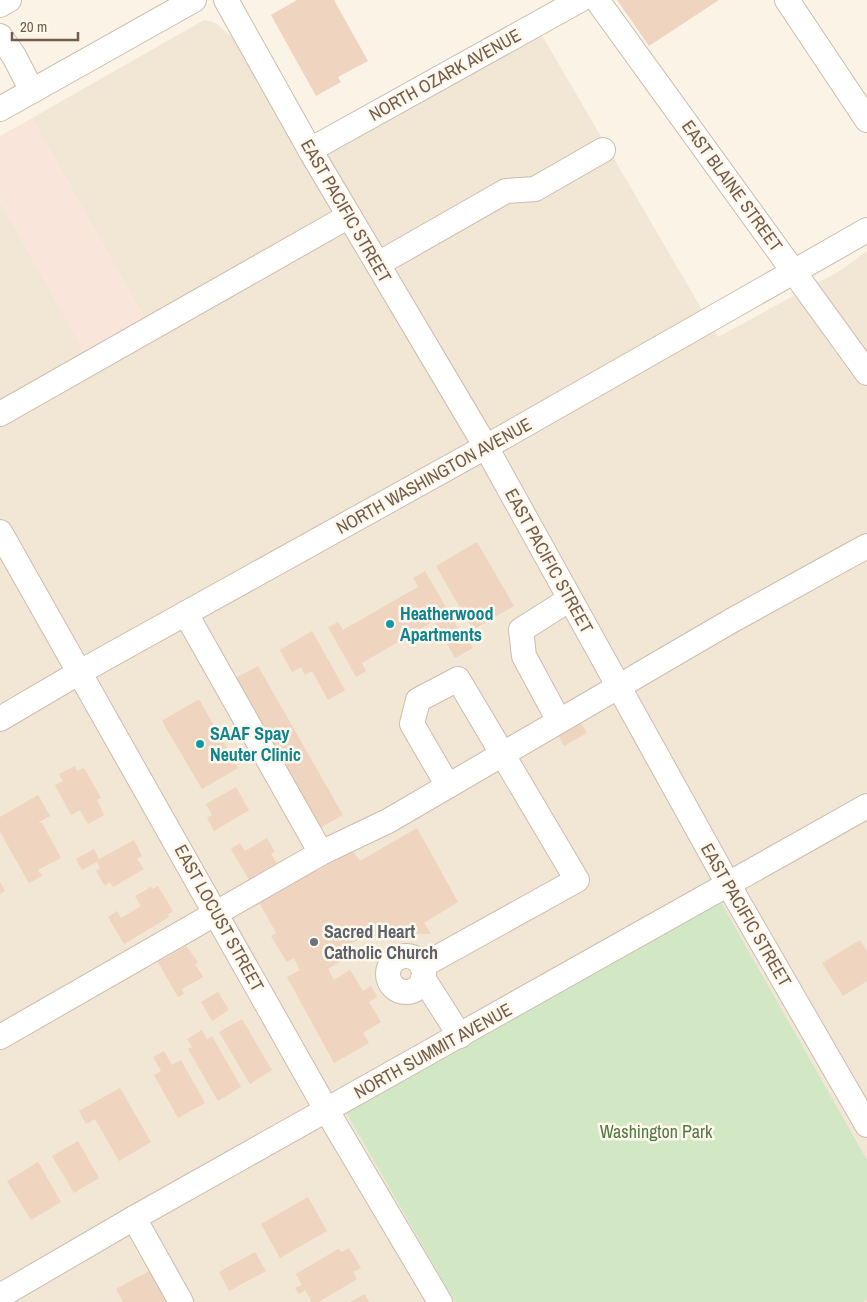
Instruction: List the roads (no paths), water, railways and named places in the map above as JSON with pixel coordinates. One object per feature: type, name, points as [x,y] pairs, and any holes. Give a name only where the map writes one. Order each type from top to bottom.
[{"type":"street","points":[[0,6],[9,0]]},
{"type":"street","points":[[0,109],[194,0]]},
{"type":"street","name":"EAST PACIFIC STREET","points":[[226,0],[310,150],[486,447],[728,884],[867,1125]]},
{"type":"street","name":"NORTH OZARK AVENUE","points":[[310,150],[580,0]]},
{"type":"street","name":"EAST BLAINE STREET","points":[[597,0],[867,372]]},
{"type":"street","points":[[787,0],[867,120]]},
{"type":"street","points":[[0,36],[14,56],[32,91]]},
{"type":"street","points":[[378,264],[506,191],[535,189],[603,150]]},
{"type":"street","points":[[0,414],[349,216]]},
{"type":"street","name":"NORTH WASHINGTON AVENUE","points":[[0,719],[80,672],[486,447],[867,230]]},
{"type":"street","name":"EAST LOCUST STREET","points":[[0,532],[327,1111],[440,1302]]},
{"type":"street","points":[[0,1036],[321,853],[388,821],[731,621],[867,546]]},
{"type":"street","points":[[559,721],[524,656],[521,630],[570,599]]},
{"type":"street","points":[[186,614],[321,853]]},
{"type":"street","points":[[448,786],[412,724],[418,700],[458,679],[577,880],[422,972],[460,1036]]},
{"type":"street","name":"NORTH SUMMIT AVENUE","points":[[0,1296],[134,1218],[867,806]]},
{"type":"street","points":[[134,1218],[181,1302]]},
{"type":"place","name":"Heatherwood Apartments","points":[[390,624]]},
{"type":"place","name":"SAAF Spay Neuter Clinic","points":[[200,744]]},
{"type":"place","name":"Sacred Heart Catholic Church","points":[[314,942]]},
{"type":"park label","name":"Washington Park","points":[[656,1132]]}]
